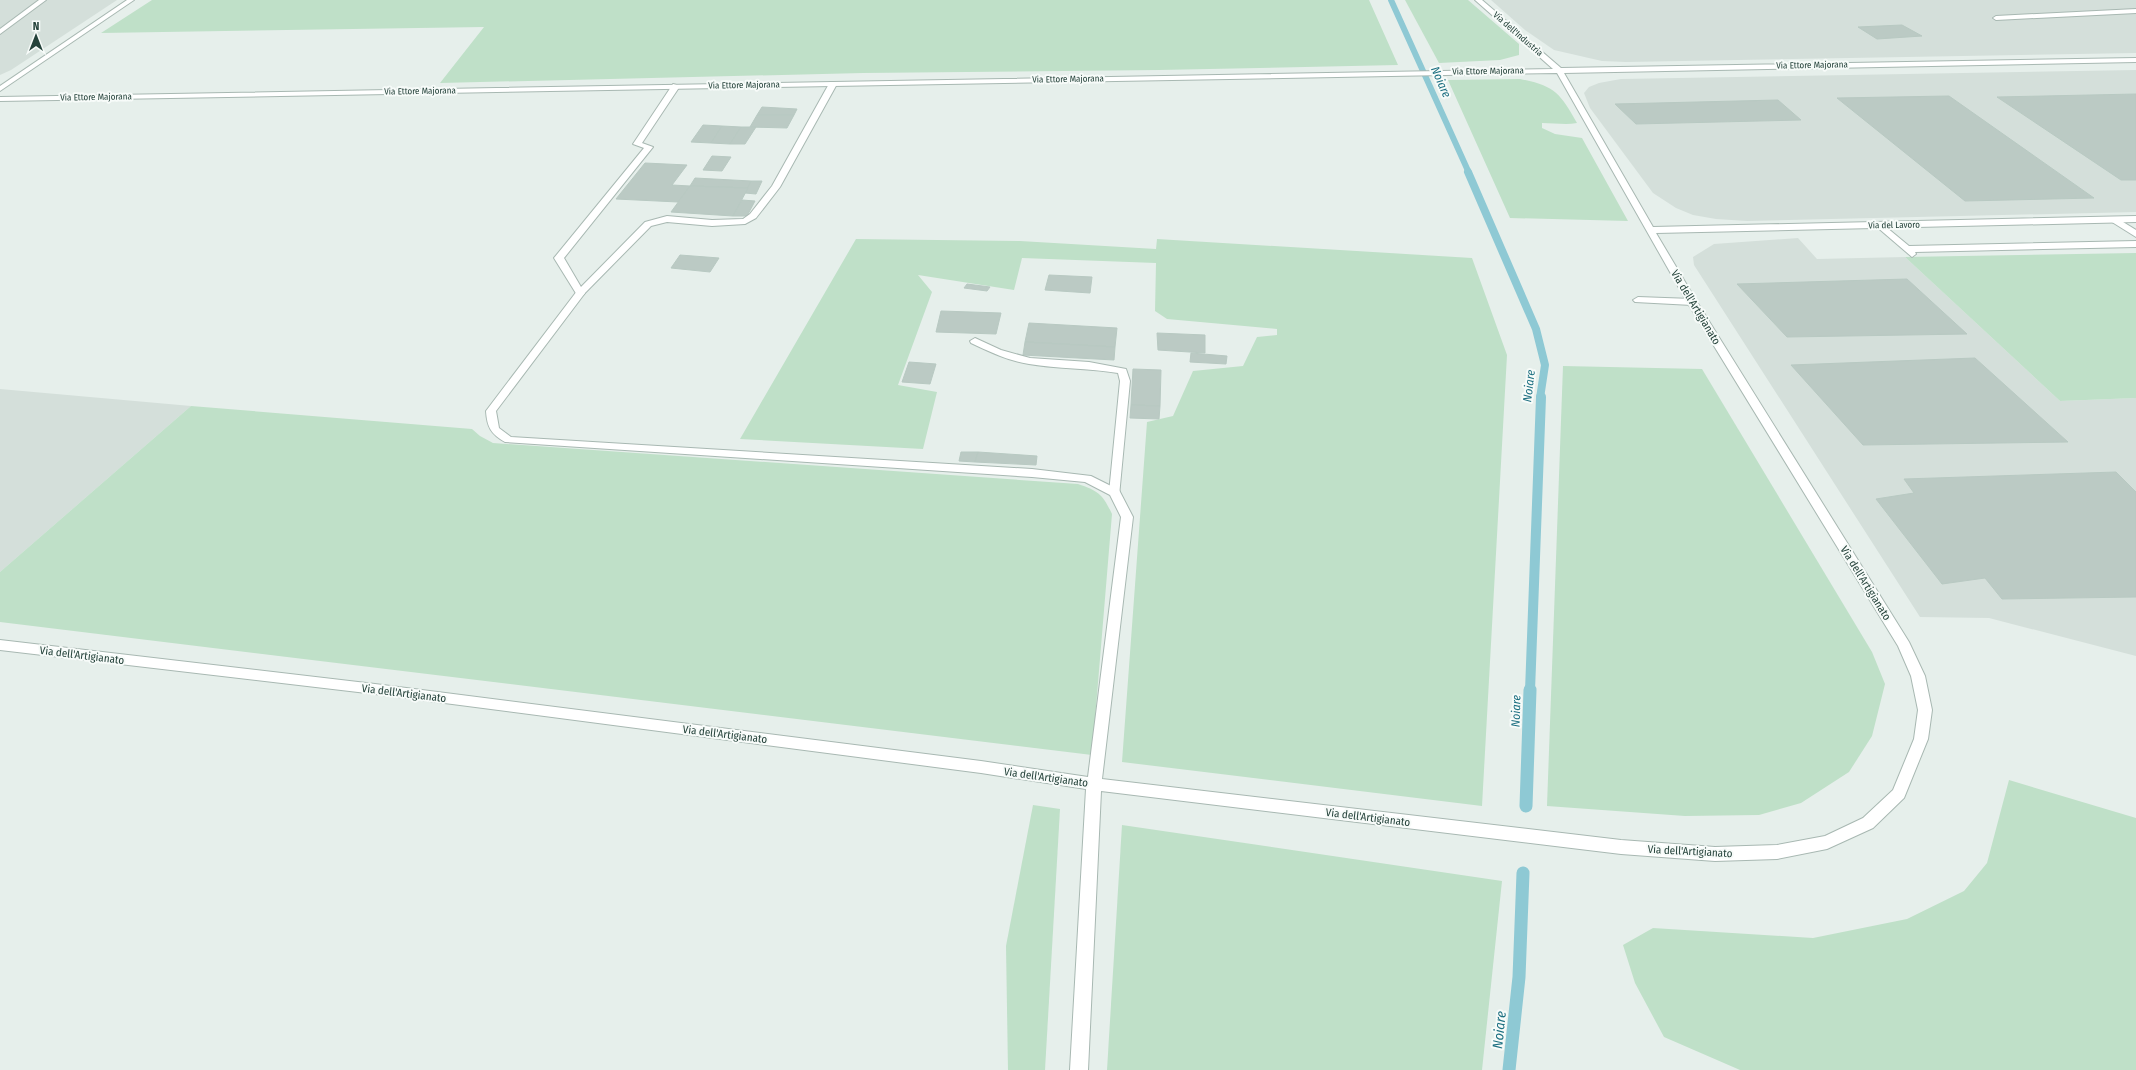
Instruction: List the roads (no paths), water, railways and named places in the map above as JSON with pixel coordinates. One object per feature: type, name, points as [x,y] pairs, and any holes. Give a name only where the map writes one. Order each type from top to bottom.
[{"type":"street","points":[[0,32],[43,0]]},
{"type":"street","points":[[0,89],[131,0]]},
{"type":"street","name":"Via dell'Industria","points":[[1478,0],[1558,69]]},
{"type":"street","points":[[1996,18],[2136,11]]},
{"type":"street","name":"Via Ettore Majorana","points":[[0,99],[1558,69],[2136,60]]},
{"type":"street","name":"Via dell'Artigianato","points":[[0,645],[367,688],[952,763],[1094,784],[1620,847],[1715,854],[1777,852],[1827,842],[1868,823],[1899,794],[1921,739],[1924,710],[1918,676],[1904,645],[1692,302],[1652,230],[1558,69]]},
{"type":"street","points":[[833,84],[776,187],[753,216],[745,221],[712,223],[667,219],[648,224],[580,294],[490,411],[492,427],[497,433],[509,440],[1032,473],[1087,479],[1115,493]]},
{"type":"street","points":[[580,294],[559,258],[649,147],[637,144],[676,86]]},
{"type":"street","name":"Via del Lavoro","points":[[1652,230],[2136,219]]},
{"type":"street","points":[[2115,220],[2136,234]]},
{"type":"street","points":[[1880,225],[1910,252],[2136,244]]},
{"type":"street","points":[[1638,300],[1692,302]]},
{"type":"street","points":[[975,341],[997,352],[1029,362],[1089,365],[1122,370],[1125,381],[1115,493],[1127,517],[1094,784],[1079,1070]]},
{"type":"waterway","name":"Noiare","points":[[1391,0],[1469,173]]},
{"type":"waterway","name":"Noiare","points":[[1468,172],[1536,329],[1545,365],[1540,398]]},
{"type":"waterway","name":"Noiare","points":[[1530,691],[1541,397]]},
{"type":"waterway","name":"Noiare","points":[[1526,806],[1530,690]]},
{"type":"waterway","name":"Noiare","points":[[1509,1070],[1519,977],[1523,873]]}]
